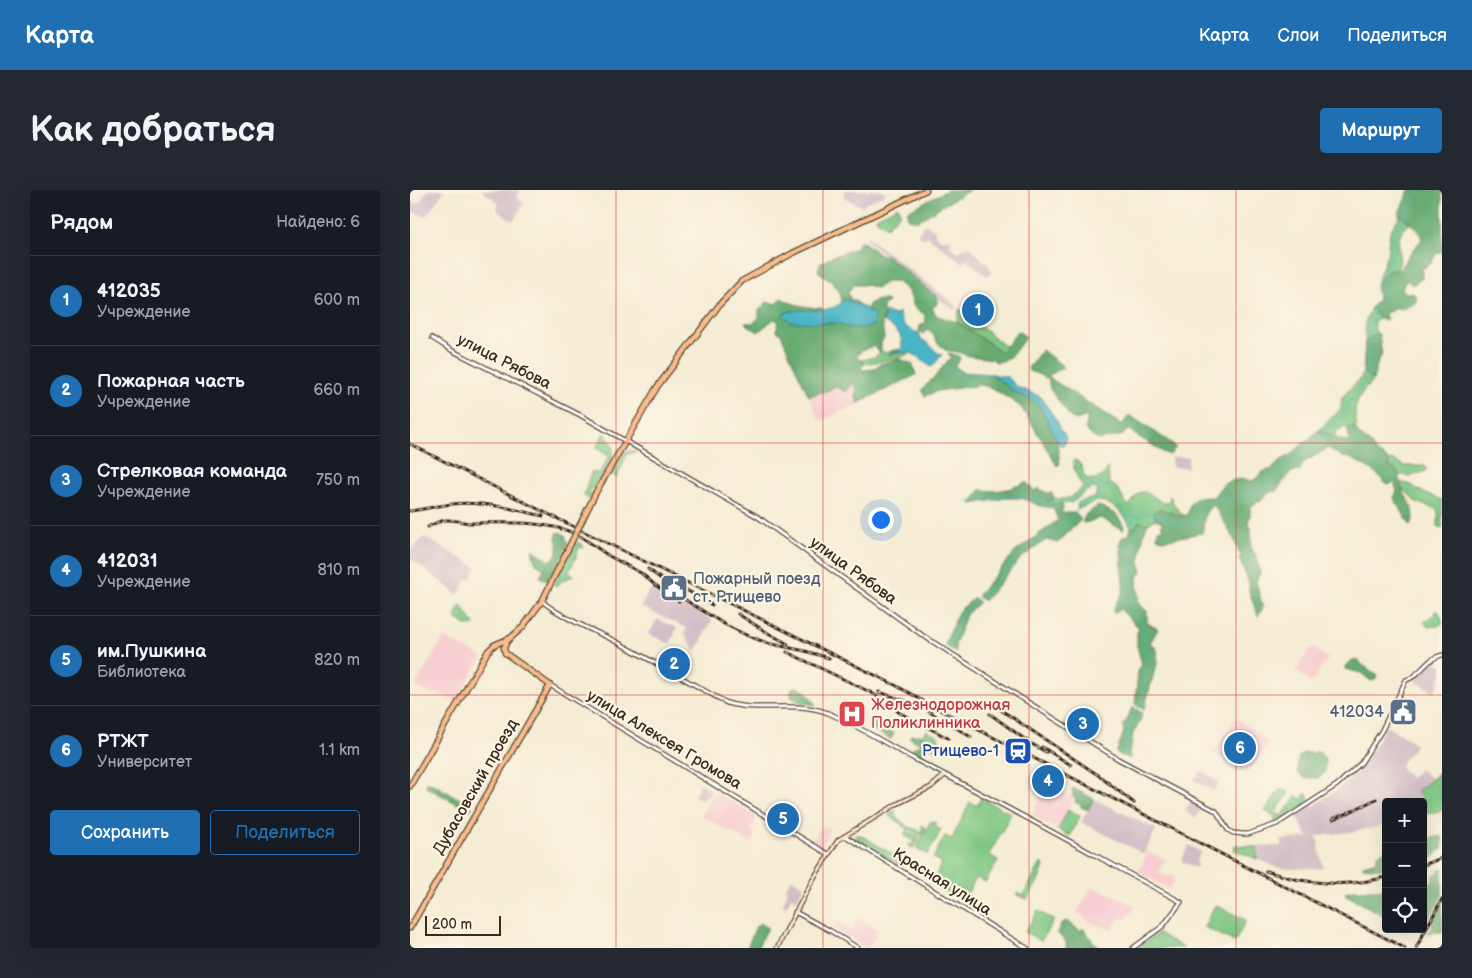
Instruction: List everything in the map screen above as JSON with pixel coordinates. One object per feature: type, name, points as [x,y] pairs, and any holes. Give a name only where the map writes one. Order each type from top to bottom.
[{"type":"main road","points":[[505,653],[505,645],[523,627],[542,601],[596,492],[657,387],[720,304],[742,281],[793,253],[926,190]]},
{"type":"main road","points":[[410,786],[488,651],[494,644],[512,637]]},
{"type":"main road","name":"улица Алексея Громова","points":[[494,644],[550,685]]},
{"type":"main road","name":"Дубасовский проезд","points":[[410,928],[550,685]]},
{"type":"main road","points":[[777,948],[795,912],[838,840],[931,787],[946,775]]},
{"type":"street","name":"улица Рябова","points":[[432,338],[451,350],[580,415],[758,517],[922,635],[1118,759],[1216,811],[1228,830],[1238,834],[1248,834],[1269,828],[1291,816],[1337,785],[1361,763],[1382,730],[1406,680],[1430,660],[1442,655]]},
{"type":"street","points":[[542,601],[548,607],[727,703],[741,707],[804,707],[828,713],[1012,809],[1181,902],[1163,926],[1133,948]]},
{"type":"street","name":"улица Алексея Громова","points":[[550,685],[828,854]]},
{"type":"street","name":"Красная улица","points":[[845,836],[1027,948]]},
{"type":"street","points":[[795,912],[858,948]]},
{"type":"shaded area","points":[[428,190],[445,190],[425,217],[410,211],[410,201],[418,204]]},
{"type":"shaded area","points":[[481,190],[520,190],[516,197],[524,203],[513,221],[498,211],[497,207],[499,204]]},
{"type":"shaded area","points":[[844,190],[882,190],[886,194],[865,203],[862,207],[844,197]]},
{"type":"shaded area","points":[[926,224],[935,230],[935,234],[942,240],[949,239],[952,241],[949,245],[958,252],[969,246],[989,266],[992,273],[987,276],[966,260],[963,263],[927,236],[923,239],[918,234]]},
{"type":"shaded area","points":[[868,237],[957,306],[954,310],[866,240]]},
{"type":"shaded area","points":[[855,379],[866,401],[820,421],[809,396]]},
{"type":"shaded area","points":[[1171,457],[1188,457],[1188,468],[1172,467]]},
{"type":"shaded area","points":[[424,537],[476,567],[471,580],[467,579],[458,595],[410,558],[410,551]]},
{"type":"shaded area","points":[[656,587],[712,620],[696,652],[684,633],[687,628],[641,607],[648,592],[653,591]]},
{"type":"shaded area","points":[[657,619],[677,628],[670,644],[649,634]]},
{"type":"shaded area","points":[[444,637],[482,657],[455,702],[439,693],[430,694],[415,686]]},
{"type":"shaded area","points":[[1312,647],[1328,658],[1311,682],[1295,671]]},
{"type":"shaded area","points":[[1434,661],[1442,665],[1442,673],[1435,692],[1415,681],[1427,665]]},
{"type":"shaded area","points":[[1236,718],[1262,736],[1261,738],[1268,743],[1246,775],[1213,753]]},
{"type":"shaded area","points":[[1386,726],[1411,740],[1415,745],[1400,766],[1410,778],[1420,769],[1431,778],[1438,772],[1442,773],[1442,811],[1427,815],[1427,798],[1382,798],[1382,826],[1317,836],[1323,868],[1290,869],[1276,867],[1257,859],[1257,846],[1281,846],[1281,840],[1313,837],[1308,837],[1296,815],[1312,804],[1314,806],[1350,780],[1363,766]]},
{"type":"shaded area","points":[[1201,770],[1219,782],[1214,791],[1194,780]]},
{"type":"shaded area","points":[[700,783],[711,790],[703,801],[694,796]]},
{"type":"shaded area","points":[[1045,787],[1054,787],[1074,798],[1068,810],[1080,816],[1070,836],[1032,816]]},
{"type":"shaded area","points":[[714,791],[757,817],[751,830],[756,834],[751,843],[701,816]]},
{"type":"shaded area","points":[[1094,799],[1156,829],[1144,854],[1081,822]]},
{"type":"shaded area","points":[[1191,800],[1203,807],[1196,818],[1185,811]]},
{"type":"shaded area","points":[[822,826],[830,829],[822,845],[820,844],[819,846],[812,841]]},
{"type":"shaded area","points":[[1189,845],[1201,852],[1196,861],[1198,864],[1196,868],[1181,861]]},
{"type":"shaded area","points":[[1148,852],[1165,859],[1159,873],[1169,877],[1170,874],[1175,877],[1170,889],[1138,872]]},
{"type":"shaded area","points":[[791,879],[804,886],[797,900],[791,897],[786,907],[783,904],[788,891],[785,889]]},
{"type":"shaded area","points":[[1092,887],[1120,898],[1136,907],[1125,920],[1121,917],[1112,930],[1089,922],[1077,912]]},
{"type":"shaded area","points":[[859,918],[879,931],[868,948],[865,948],[834,928],[838,922],[851,930]]},
{"type":"green space","points":[[947,190],[969,190],[919,220],[907,218],[908,211]]},
{"type":"green space","points":[[1409,190],[1442,190],[1442,252],[1436,254],[1431,263],[1422,269],[1422,279],[1412,285],[1407,280],[1403,286],[1402,292],[1413,293],[1417,297],[1415,303],[1403,309],[1395,307],[1386,313],[1387,319],[1385,321],[1379,318],[1371,308],[1378,299],[1376,284],[1389,270],[1402,269],[1405,260],[1422,239],[1415,228],[1399,213]]},
{"type":"green space","points":[[898,206],[900,213],[887,227],[877,220],[876,217]]},
{"type":"green space","points":[[1399,213],[1410,224],[1404,228],[1399,239],[1398,268],[1376,284],[1387,255],[1390,231],[1399,217]]},
{"type":"green space","points":[[860,242],[863,242],[882,256],[886,255],[938,298],[937,304],[932,308],[937,316],[957,322],[1002,352],[1018,331],[1026,337],[1010,357],[996,362],[992,359],[945,350],[928,329],[923,334],[919,333],[920,326],[926,322],[924,313],[916,310],[907,290],[897,282],[886,282],[877,288],[866,285],[853,285],[848,293],[851,300],[855,300],[862,307],[845,299],[841,304],[838,290],[818,270],[821,262],[833,256],[855,250]]},
{"type":"green space","points":[[781,298],[806,307],[822,308],[810,311],[788,311],[791,322],[837,323],[847,327],[869,313],[867,309],[870,303],[879,300],[888,301],[883,308],[884,338],[881,343],[881,351],[879,352],[873,346],[861,351],[856,358],[862,360],[864,364],[861,369],[864,370],[874,369],[879,364],[901,359],[913,365],[916,375],[858,403],[855,395],[857,390],[854,383],[846,392],[835,386],[829,390],[809,396],[781,334],[776,330],[779,322],[774,319],[758,332],[745,323],[753,323],[759,318],[759,310],[767,302],[777,304]]},
{"type":"green space","points":[[1371,308],[1379,318],[1375,320],[1374,324],[1376,333],[1365,342],[1365,322]]},
{"type":"green space","points":[[959,309],[1006,347],[1002,352],[957,322]]},
{"type":"green space","points":[[1376,333],[1379,334],[1382,355],[1378,361],[1373,380],[1363,372],[1365,342]]},
{"type":"green space","points":[[902,349],[891,354],[909,352],[909,354],[899,358],[864,364],[862,360],[875,357],[881,351],[886,353]]},
{"type":"green space","points":[[1042,350],[1064,367],[1048,376],[1053,380],[1122,425],[1129,415],[1173,444],[1176,448],[1170,455],[1167,454],[1129,429],[1123,435],[1100,440],[1093,437],[1085,429],[1087,416],[1076,420],[1070,417],[1050,389],[1048,377],[1045,378],[1029,371],[1028,368]]},
{"type":"green space","points":[[948,353],[960,357],[959,361],[954,365],[962,372],[992,374],[1013,391],[1040,406],[1057,440],[1060,464],[1057,466],[1020,406],[992,388],[981,385],[938,391],[925,396],[922,390],[951,357]]},
{"type":"green space","points":[[1363,372],[1373,380],[1360,396],[1357,404],[1355,417],[1357,426],[1340,429],[1335,434],[1335,438],[1319,430],[1341,409],[1342,397],[1361,378]]},
{"type":"green space","points":[[1355,427],[1375,451],[1386,458],[1389,466],[1397,471],[1401,487],[1413,510],[1413,520],[1410,525],[1394,498],[1397,491],[1394,482],[1389,485],[1385,483],[1374,471],[1350,458],[1343,457],[1328,448],[1303,463],[1300,471],[1291,472],[1276,491],[1268,493],[1260,502],[1250,507],[1248,523],[1251,528],[1251,548],[1257,557],[1260,573],[1256,581],[1263,608],[1258,616],[1249,592],[1249,583],[1239,558],[1242,556],[1214,505],[1207,510],[1202,533],[1163,540],[1157,538],[1158,530],[1162,530],[1162,522],[1156,519],[1154,512],[1160,509],[1184,516],[1188,513],[1189,507],[1194,500],[1213,497],[1223,485],[1230,481],[1241,479],[1252,481],[1262,472],[1272,469],[1319,430],[1349,442],[1348,429]]},
{"type":"green space","points":[[604,433],[613,447],[612,457],[594,489],[590,488],[592,495],[589,500],[584,495],[591,472],[600,472],[609,456],[596,448]]},
{"type":"green space","points":[[633,450],[637,452],[627,454],[617,478],[608,473],[624,453]]},
{"type":"green space","points":[[1074,460],[1079,462],[1085,477],[1088,479],[1102,477],[1108,468],[1109,483],[1116,487],[1128,506],[1139,493],[1143,492],[1164,503],[1169,501],[1170,496],[1174,505],[1184,516],[1178,516],[1171,512],[1154,512],[1156,519],[1147,524],[1139,522],[1135,528],[1131,528],[1122,514],[1113,506],[1103,502],[1095,501],[1077,508],[1078,503],[1094,498],[1098,490],[1095,488],[1086,491],[1071,503],[1046,503],[1046,500],[1053,500],[1054,498],[1063,499],[1071,497],[1083,486],[1076,474]]},
{"type":"green space","points":[[1388,460],[1395,461],[1404,466],[1424,466],[1426,471],[1412,476],[1399,475],[1397,471],[1389,466]]},
{"type":"green space","points":[[1400,482],[1412,485],[1418,490],[1442,500],[1442,529],[1438,527],[1438,511],[1415,501],[1402,489]]},
{"type":"green space","points":[[1022,483],[1027,483],[1034,491],[1038,488],[1047,493],[1052,493],[1053,500],[1046,500],[1046,502],[1062,504],[1061,513],[1076,513],[1080,517],[1080,521],[1058,543],[1046,540],[1021,558],[984,601],[977,596],[1015,552],[1058,520],[1053,508],[1040,506],[1024,499],[1007,498],[971,504],[980,490],[997,491],[1012,488],[1015,485],[1020,486]]},
{"type":"green space","points":[[1098,506],[1116,514],[1124,526],[1123,530],[1101,518],[1085,523],[1082,522],[1086,514]]},
{"type":"green space","points":[[1139,521],[1147,524],[1140,554],[1142,572],[1137,578],[1139,604],[1147,611],[1147,623],[1158,629],[1150,643],[1157,649],[1158,662],[1144,710],[1135,704],[1138,671],[1142,664],[1137,646],[1139,628],[1120,609],[1115,613],[1113,612],[1123,591],[1120,541],[1124,536],[1129,535],[1131,528],[1135,528]]},
{"type":"green space","points":[[560,532],[565,535],[568,544],[549,582],[540,577],[544,569],[535,561],[533,549],[550,561],[555,557],[558,545],[557,533]]},
{"type":"green space","points":[[573,543],[581,543],[584,547],[579,547],[569,572],[573,576],[563,580],[557,586],[554,585]]},
{"type":"green space","points":[[974,598],[979,602],[966,615],[955,645],[956,653],[945,645],[958,612]]},
{"type":"green space","points":[[460,606],[475,625],[467,626],[456,618],[455,616]]},
{"type":"green space","points":[[1435,611],[1438,611],[1441,616],[1442,623],[1438,626],[1428,627],[1424,622],[1436,613]]},
{"type":"green space","points":[[1352,660],[1359,660],[1361,664],[1376,674],[1375,680],[1371,681],[1361,673],[1345,669]]},
{"type":"green space","points":[[794,687],[804,691],[816,705],[801,703],[791,697],[791,690]]},
{"type":"green space","points":[[1133,707],[1142,713],[1140,722],[1133,733],[1129,750],[1130,759],[1116,753],[1124,732],[1123,725]]},
{"type":"green space","points":[[874,720],[894,733],[891,739],[870,728]]},
{"type":"green space","points":[[925,731],[938,736],[940,740],[937,749],[924,741],[922,736]]},
{"type":"green space","points":[[911,735],[921,735],[929,747],[923,753],[923,756],[911,750],[915,746],[918,748],[920,744],[909,737]]},
{"type":"green space","points":[[1319,752],[1325,758],[1325,773],[1319,778],[1305,778],[1298,773],[1298,758],[1304,753]]},
{"type":"green space","points":[[1439,774],[1442,775],[1442,810],[1429,814],[1427,798],[1421,798],[1417,791]]},
{"type":"green space","points":[[429,782],[471,805],[472,808],[469,810],[426,787],[426,784]]},
{"type":"green space","points":[[1073,788],[1094,799],[1088,810],[1075,802],[1076,798],[1072,796],[1074,792],[1071,791]]},
{"type":"green space","points":[[1280,789],[1289,792],[1273,816],[1265,811]]},
{"type":"green space","points":[[1307,794],[1309,802],[1276,823],[1274,819],[1277,813],[1282,816],[1296,796],[1301,799]]},
{"type":"green space","points":[[981,798],[1012,814],[989,855],[998,860],[986,882],[976,878],[963,901],[932,883],[942,863],[933,858],[945,836],[952,839],[970,802],[977,806]]},
{"type":"green space","points":[[894,810],[896,811],[894,815],[908,827],[921,831],[922,825],[926,828],[922,835],[909,828],[907,830],[920,837],[913,849],[908,846],[914,842],[904,835],[907,829],[887,814]]},
{"type":"green space","points":[[1068,810],[1080,816],[1070,836],[1058,830]]},
{"type":"green space","points":[[931,821],[936,823],[935,826],[941,830],[928,854],[916,849]]},
{"type":"green space","points":[[861,835],[903,861],[906,854],[908,858],[902,867],[855,839],[854,837]]},
{"type":"green space","points":[[1442,836],[1442,850],[1438,850],[1436,855],[1427,860],[1427,843],[1427,839]]},
{"type":"green space","points":[[1235,845],[1257,847],[1257,859],[1234,850]]},
{"type":"green space","points":[[1382,852],[1382,869],[1363,867],[1363,865],[1376,861],[1378,854]]},
{"type":"green space","points":[[1041,863],[1044,865],[1041,875],[1027,899],[1017,895],[1017,893],[1023,896]]},
{"type":"green space","points":[[1442,868],[1442,896],[1427,922],[1427,883],[1429,884],[1433,880],[1434,875]]},
{"type":"green space","points":[[1382,889],[1382,915],[1346,895],[1345,892],[1355,890]]},
{"type":"green space","points":[[1442,903],[1442,932],[1427,933],[1433,928],[1432,922]]},
{"type":"green space","points":[[1215,905],[1246,920],[1235,942],[1204,927]]},
{"type":"green space","points":[[1038,911],[1054,920],[1041,941],[1025,932]]},
{"type":"green space","points":[[1066,921],[1081,931],[1083,928],[1098,948],[1066,948],[1066,942],[1057,933],[1061,924]]},
{"type":"green space","points":[[760,923],[767,927],[767,930],[757,948],[747,948],[756,926]]},
{"type":"green space","points":[[1158,933],[1184,948],[1138,948]]},
{"type":"water","points":[[845,299],[867,309],[869,313],[872,312],[874,314],[873,326],[859,328],[847,327],[837,323],[791,322],[783,316],[784,313],[791,311],[832,308]]},
{"type":"water","points":[[886,312],[894,315],[899,312],[899,316],[905,326],[919,333],[921,340],[942,355],[932,367],[910,353],[889,354],[902,349],[902,343],[899,334],[883,321]]},
{"type":"water","points":[[992,374],[1008,377],[1017,387],[1041,397],[1065,435],[1066,442],[1063,446],[1058,443],[1040,406],[1013,391]]},
{"type":"waterway","points":[[1378,304],[1383,300],[1386,267],[1395,251],[1393,237],[1418,190]]},
{"type":"waterway","points":[[967,502],[1008,496],[1028,496],[1055,503],[1072,500],[1086,487],[1099,483],[1109,487],[1124,515],[1139,517],[1146,513],[1154,513],[1174,523],[1188,525],[1206,505],[1266,488],[1284,467],[1343,416],[1350,401],[1367,378],[1370,332],[1367,328],[1368,323],[1372,324],[1374,309],[1377,306]]},
{"type":"waterway","points":[[941,364],[947,367],[951,373],[963,377],[980,373],[993,374]]},
{"type":"waterway","points":[[948,648],[962,616],[1028,546],[1060,530],[1081,506],[1092,503],[1104,486]]},
{"type":"waterway","points":[[1125,754],[1132,718],[1142,701],[1145,683],[1146,644],[1144,626],[1130,608],[1133,551],[1138,531],[1134,523],[1126,516]]},
{"type":"railway","points":[[410,444],[897,686],[932,706],[1405,948]]},
{"type":"railway","points":[[410,511],[463,503],[509,508],[543,516]]},
{"type":"railway","points":[[428,527],[446,520],[473,523],[525,523],[551,526],[576,534]]},
{"type":"railway","points":[[580,536],[609,556],[641,573],[679,601]]},
{"type":"railway","points":[[648,569],[687,601],[746,635],[767,643],[829,658]]},
{"type":"railway","points":[[678,585],[712,605]]},
{"type":"railway","points":[[738,614],[788,644]]},
{"type":"railway","points":[[787,652],[870,692],[887,702],[900,713],[948,738]]},
{"type":"railway","points":[[879,692],[917,705]]},
{"type":"railway","points":[[995,706],[1098,775],[1134,803]]},
{"type":"railway","points":[[928,711],[971,737]]},
{"type":"railway","points":[[990,714],[1030,743],[1046,752]]},
{"type":"railway","points":[[1042,747],[1071,765]]},
{"type":"railway","points":[[1333,819],[1376,799]]},
{"type":"railway","points":[[1427,864],[1442,858]]},
{"type":"railway","points":[[1266,871],[1295,879],[1326,883],[1356,883],[1382,878]]},
{"type":"railway","points":[[1416,948],[1442,899]]},
{"type":"place","name":"412035","points":[[978,310]]},
{"type":"place","name":"Пожарный поезд ст. Ртищево","points":[[674,588]]},
{"type":"place","name":"Пожарная часть","points":[[674,664]]},
{"type":"place","name":"412034","points":[[1403,712]]},
{"type":"place","name":"Железнодорожная Поликлинника","points":[[852,714]]},
{"type":"place","name":"Стрелковая команда","points":[[1083,724]]},
{"type":"place","name":"РТЖТ","points":[[1240,748]]},
{"type":"place","name":"Ртищево-1","points":[[1018,751]]},
{"type":"place","name":"412031","points":[[1048,781]]},
{"type":"place","name":"им.Пушкина","points":[[783,819]]}]
